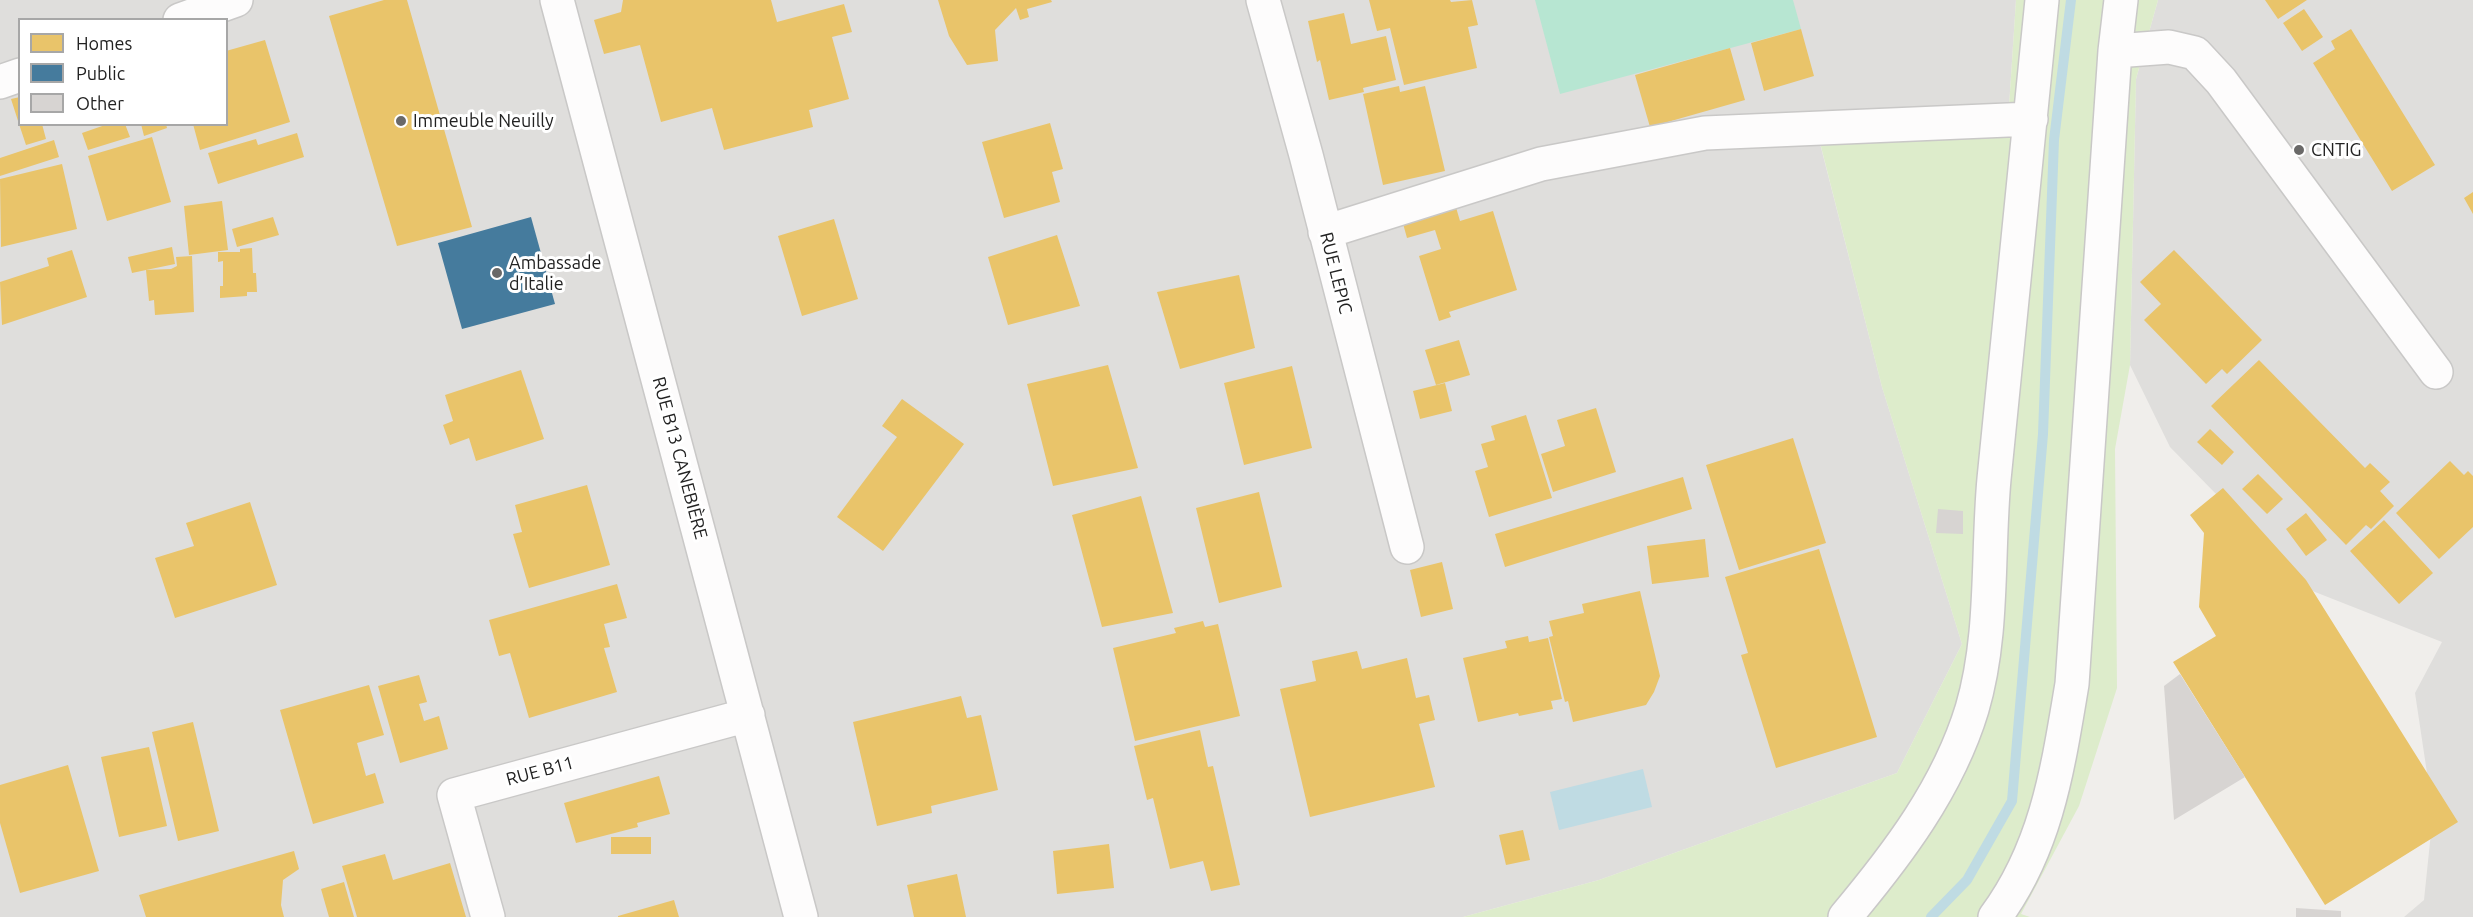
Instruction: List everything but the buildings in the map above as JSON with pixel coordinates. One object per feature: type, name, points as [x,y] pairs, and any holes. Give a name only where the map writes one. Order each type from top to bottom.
[{"type":"street","points":[[186,18],[236,0]]},
{"type":"street","name":"RUE B13 CANEBIÈRE","points":[[557,0],[801,917]]},
{"type":"street","name":"RUE LEPIC","points":[[1263,0],[1407,547]]},
{"type":"street","points":[[1845,917],[1887,868],[1941,785],[1972,709],[1985,639],[1992,501],[2042,0]]},
{"type":"street","points":[[1995,917],[2012,894],[2043,826],[2055,783],[2072,684],[2115,51],[2121,0]]},
{"type":"street","points":[[2115,51],[2169,47],[2195,53],[2221,81],[2436,372]]},
{"type":"street","points":[[0,82],[18,76]]},
{"type":"street","points":[[1325,232],[1541,164],[1705,133],[2031,119]]},
{"type":"street","name":"RUE B11","points":[[488,917],[454,795],[748,715]]},
{"type":"shaded area","points":[[0,0],[2016,0],[2009,107],[1814,120],[1882,387],[1962,644],[1897,773],[1599,880],[1463,917],[0,917]]},
{"type":"shaded area","points":[[2158,0],[2473,0],[2473,917],[2404,917],[2424,900],[2433,813],[2415,693],[2442,642],[2310,590],[2170,447],[2130,365],[2136,79]]},
{"type":"green space","points":[[1535,0],[1793,0],[1801,29],[1560,94]]},
{"type":"green space","points":[[2016,0],[2158,0],[2136,79],[2130,365],[2115,449],[2117,688],[2079,806],[2021,914],[2030,917],[1463,917],[1599,880],[1897,773],[1962,644],[1882,387],[1814,119],[2009,107]]},
{"type":"water","points":[[1643,769],[1652,807],[1559,830],[1550,792]]},
{"type":"waterway","points":[[1931,917],[1967,880],[2012,801],[2043,434],[2054,140],[2071,0]]},
{"type":"place","name":"Immeuble Neuilly","points":[[401,121]]},
{"type":"place","name":"CNTIG","points":[[2299,150]]},
{"type":"place","name":"Ambassade d’Italie","points":[[497,273]]}]
